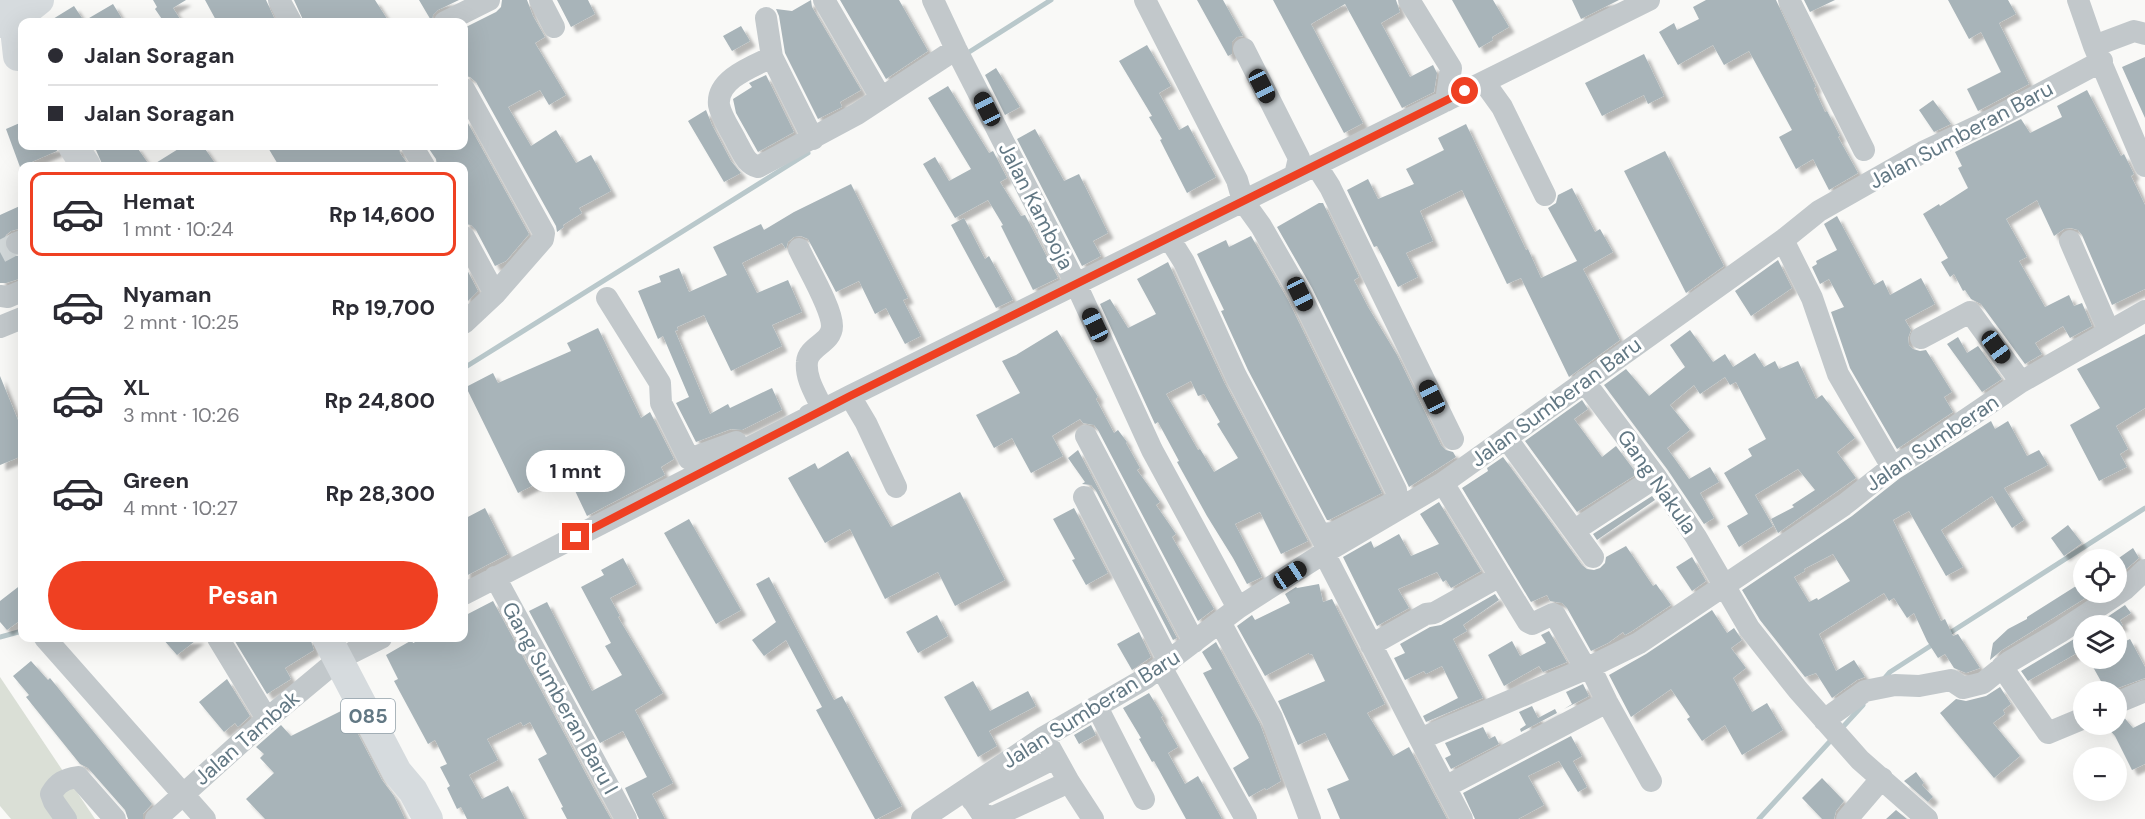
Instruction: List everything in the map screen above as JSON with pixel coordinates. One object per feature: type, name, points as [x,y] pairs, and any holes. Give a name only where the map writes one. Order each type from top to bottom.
[{"type":"main road","points":[[27,18],[40,0]]},
{"type":"main road","points":[[32,18],[51,0]]},
{"type":"main road","name":"085","points":[[341,647],[396,772],[413,791],[428,819]]},
{"type":"street","points":[[279,0],[289,18]]},
{"type":"street","points":[[454,18],[489,0]]},
{"type":"street","points":[[540,0],[554,27]]},
{"type":"street","points":[[824,0],[881,98]]},
{"type":"street","name":"Jalan Kamboja","points":[[933,0],[1076,284],[1152,450],[1238,608]]},
{"type":"street","points":[[1145,0],[1237,180],[1243,201],[1261,226],[1300,294],[1396,490],[1397,497],[1392,503],[1333,533],[1324,546]]},
{"type":"street","points":[[1409,0],[1451,68],[1446,101]]},
{"type":"street","points":[[468,592],[850,396],[1484,82],[1612,10],[1649,0]]},
{"type":"street","points":[[1790,0],[1863,150]]},
{"type":"street","points":[[2078,0],[2145,166]]},
{"type":"street","points":[[766,18],[772,57],[813,139]]},
{"type":"street","name":"Jalan Sumberan Baru","points":[[922,819],[970,796],[1051,750],[1097,707],[1165,665],[1238,608],[1324,546],[1443,483],[1783,240],[1819,211],[1923,152],[1993,119],[2134,31],[2145,34]]},
{"type":"street","points":[[1244,49],[1299,158],[1295,175]]},
{"type":"street","points":[[772,57],[728,82],[720,96],[720,109],[745,157],[754,166],[760,166],[813,139],[881,98],[961,58]]},
{"type":"street","points":[[1484,82],[1502,107],[1545,195]]},
{"type":"street","points":[[468,96],[544,233],[543,239],[495,294],[468,318]]},
{"type":"street","points":[[1316,165],[1330,186],[1453,439]]},
{"type":"street","points":[[1169,238],[1184,262],[1236,376],[1324,546],[1371,645],[1462,819]]},
{"type":"street","points":[[1783,240],[1812,298],[1838,374],[1892,467]]},
{"type":"street","points":[[2070,241],[2109,332]]},
{"type":"street","points":[[468,244],[495,294]]},
{"type":"street","points":[[799,249],[826,306],[832,327],[829,337],[809,355],[807,363],[812,386],[824,410]]},
{"type":"street","points":[[0,296],[8,297],[18,293]]},
{"type":"street","points":[[607,298],[660,383],[661,403],[688,459],[824,410]]},
{"type":"street","name":"Jalan Sumberan","points":[[1420,739],[1588,668],[1639,643],[1844,505],[1892,467],[2021,382],[2145,311]]},
{"type":"street","points":[[1921,338],[1970,312],[2021,382]]},
{"type":"street","points":[[0,327],[18,320]]},
{"type":"street","name":"Gang Nakula","points":[[1584,381],[1656,477],[1696,537],[1749,628],[1860,760],[1927,819]]},
{"type":"street","points":[[850,396],[866,423],[896,487]]},
{"type":"street","points":[[1086,436],[1194,642]]},
{"type":"street","points":[[1507,439],[1593,557]]},
{"type":"street","points":[[1575,531],[1656,477]]},
{"type":"street","points":[[1443,483],[1528,622],[1532,624],[1555,615],[1588,668],[1651,781]]},
{"type":"street","points":[[1084,497],[1165,665],[1246,819]]},
{"type":"street","points":[[1371,645],[1500,576]]},
{"type":"street","name":"Gang Sumberan Baru I","points":[[495,577],[626,819]]},
{"type":"street","points":[[1827,722],[1876,689],[1895,685],[1918,686],[1951,680],[1963,688],[1983,682],[2002,667],[2142,578]]},
{"type":"street","points":[[1220,622],[1272,718],[1310,819]]},
{"type":"street","points":[[48,642],[205,819]]},
{"type":"street","points":[[220,642],[267,719]]},
{"type":"street","name":"Jalan Tambak","points":[[156,819],[267,719],[341,647],[363,642]]},
{"type":"street","points":[[2002,667],[2048,733],[2073,723]]},
{"type":"street","points":[[2127,698],[2145,691]]},
{"type":"street","points":[[1445,788],[1607,702]]},
{"type":"street","points":[[1097,707],[1144,799]]},
{"type":"street","points":[[1051,750],[1068,782],[1093,819]]},
{"type":"street","points":[[66,819],[51,794],[56,786],[66,778],[78,777],[115,819]]},
{"type":"street","points":[[1847,819],[1882,778]]},
{"type":"street","points":[[970,796],[982,814],[993,817],[1068,782]]},
{"type":"shaded area","points":[[0,677],[95,819],[11,819],[0,806]]},
{"type":"building","points":[[153,0],[186,0],[173,8],[179,18],[161,18],[155,9],[157,7]]},
{"type":"building","points":[[205,0],[266,0],[274,18],[215,18]]},
{"type":"building","points":[[294,0],[375,0],[386,18],[302,18]]},
{"type":"building","points":[[419,0],[459,0],[438,10],[433,18],[430,18]]},
{"type":"building","points":[[502,0],[527,0],[545,37],[535,43],[566,95],[549,105],[540,90],[508,107],[531,146],[556,130],[576,163],[591,155],[611,191],[579,208],[582,213],[563,225],[564,227],[557,232],[556,226],[476,82],[468,77],[468,26],[496,12],[501,7]]},
{"type":"building","points":[[557,0],[588,0],[595,14],[571,27]]},
{"type":"building","points":[[811,0],[812,7],[861,90],[840,102],[842,107],[818,119],[785,53],[776,9],[792,11]]},
{"type":"building","points":[[840,0],[899,0],[928,51],[886,79]]},
{"type":"building","points":[[1197,0],[1223,0],[1243,36],[1237,37],[1232,42],[1232,54],[1228,56]]},
{"type":"building","points":[[1273,0],[1396,0],[1400,12],[1381,23],[1410,77],[1433,65],[1437,73],[1434,92],[1402,108],[1345,4],[1311,24],[1363,123],[1344,133]]},
{"type":"building","points":[[1452,0],[1493,0],[1509,27],[1479,48]]},
{"type":"building","points":[[1572,0],[1619,0],[1581,19]]},
{"type":"building","points":[[1706,0],[1776,0],[1825,112],[1827,111],[1858,173],[1829,190],[1813,159],[1796,169],[1779,137],[1792,130],[1749,51],[1724,65],[1713,45],[1678,65],[1659,32],[1674,23],[1677,30],[1699,19],[1693,7]]},
{"type":"building","points":[[1804,0],[1835,0],[1810,12]]},
{"type":"building","points":[[1948,0],[2008,0],[2016,14],[1999,23],[2029,84],[1978,111],[1967,89],[2001,72],[1981,32],[1969,39]]},
{"type":"building","points":[[113,4],[122,18],[89,18]]},
{"type":"building","points":[[74,6],[82,18],[54,18]]},
{"type":"building","points":[[741,26],[750,41],[732,51],[723,36]]},
{"type":"building","points":[[1147,45],[1171,86],[1159,93],[1179,130],[1188,125],[1216,177],[1187,193],[1149,117],[1152,116],[1119,61]]},
{"type":"building","points":[[1644,54],[1664,96],[1648,104],[1644,95],[1602,116],[1585,83]]},
{"type":"building","points":[[2145,57],[2145,118],[2122,67]]},
{"type":"building","points":[[996,68],[1020,107],[1005,115],[985,75]]},
{"type":"building","points":[[766,75],[794,132],[758,152],[736,113],[733,99],[752,87],[749,83]]},
{"type":"building","points":[[948,86],[989,153],[993,151],[1007,178],[1000,182],[1021,216],[1025,215],[1058,278],[1033,290],[1001,226],[1003,225],[988,200],[955,218],[923,164],[935,157],[949,181],[971,169],[928,98]]},
{"type":"building","points":[[2087,90],[2121,156],[2124,154],[2134,174],[2131,176],[2145,205],[2145,289],[2112,305],[2082,235],[2078,230],[2071,228],[2064,229],[2054,236],[2037,200],[2006,219],[2027,257],[2019,261],[2045,307],[2069,295],[2074,306],[2082,303],[2092,326],[2070,338],[2063,326],[2035,343],[2042,354],[2025,364],[1981,304],[1971,299],[1965,290],[1963,291],[1954,274],[1950,277],[1941,262],[1948,258],[1923,214],[1968,188],[1958,168],[1962,166],[1955,152],[2021,119],[2030,133],[2062,117],[2057,106]]},
{"type":"building","points":[[1933,100],[1951,124],[1934,132],[1919,110]]},
{"type":"building","points":[[706,110],[731,161],[741,173],[724,182],[688,121]]},
{"type":"building","points":[[468,123],[529,234],[506,261],[495,266],[476,230],[468,225],[468,162],[436,162],[430,150],[468,150]]},
{"type":"building","points":[[18,124],[18,150],[57,151],[32,162],[18,162],[6,129]]},
{"type":"building","points":[[1466,124],[1541,278],[1577,261],[1548,208],[1556,203],[1558,195],[1572,188],[1595,232],[1600,229],[1613,252],[1583,269],[1620,340],[1569,377],[1521,278],[1507,284],[1462,190],[1420,211],[1433,241],[1406,253],[1418,277],[1398,287],[1377,246],[1374,247],[1347,190],[1368,179],[1378,199],[1414,184],[1406,169],[1444,150],[1438,138]]},
{"type":"building","points":[[1035,129],[1064,181],[1079,174],[1108,233],[1093,241],[1101,256],[1082,266],[1017,139]]},
{"type":"building","points":[[96,150],[139,150],[147,162],[101,162]]},
{"type":"building","points":[[177,150],[206,150],[214,162],[157,162]]},
{"type":"building","points":[[269,150],[400,150],[406,162],[277,162]]},
{"type":"building","points":[[1665,151],[1724,266],[1686,293],[1624,171]]},
{"type":"building","points":[[851,184],[908,298],[903,300],[921,336],[905,344],[886,308],[875,314],[859,281],[836,292],[808,239],[801,236],[794,237],[788,242],[786,249],[782,243],[742,263],[757,293],[788,280],[802,312],[772,325],[782,346],[731,371],[704,315],[677,327],[678,330],[675,331],[710,414],[728,404],[730,408],[772,388],[782,410],[742,430],[731,429],[696,442],[676,403],[689,397],[663,336],[658,339],[638,291],[661,282],[659,276],[679,268],[689,292],[727,275],[713,247],[761,224],[764,230],[794,212]]},
{"type":"building","points":[[1319,203],[1323,203],[1359,277],[1354,280],[1397,355],[1441,445],[1453,452],[1456,457],[1409,487],[1312,288],[1277,227]]},
{"type":"building","points":[[18,207],[18,229],[6,235],[4,242],[9,254],[18,256],[18,279],[6,283],[0,283],[0,215]]},
{"type":"building","points":[[1837,216],[1874,285],[1883,280],[1890,295],[1921,278],[1935,304],[1905,320],[1911,330],[1908,338],[1909,345],[1913,349],[1926,350],[1952,392],[1944,397],[1953,412],[1897,449],[1850,368],[1831,312],[1844,307],[1829,279],[1820,284],[1812,267],[1817,264],[1816,261],[1837,250],[1824,224]]},
{"type":"building","points":[[964,218],[985,259],[989,256],[1013,300],[996,308],[951,225]]},
{"type":"building","points":[[1251,236],[1288,300],[1382,493],[1329,520],[1248,370],[1221,311],[1224,310],[1197,254],[1226,240],[1229,247]]},
{"type":"building","points":[[1778,260],[1792,288],[1751,316],[1735,291]]},
{"type":"building","points":[[1168,262],[1224,382],[1308,541],[1281,554],[1260,512],[1235,524],[1262,577],[1247,584],[1177,462],[1179,461],[1158,422],[1155,424],[1100,304],[1110,299],[1128,328],[1156,314],[1137,279]],"holes":[[[1191,381],[1198,396],[1204,394],[1220,422],[1217,424],[1238,458],[1214,472],[1200,449],[1198,450],[1166,394]]]},
{"type":"building","points":[[468,272],[478,291],[468,301]]},
{"type":"building","points":[[598,328],[641,418],[650,412],[674,459],[661,467],[665,475],[587,516],[568,476],[565,477],[562,471],[518,493],[468,391],[468,386],[493,373],[498,383],[571,351],[567,343]]},
{"type":"building","points":[[1057,330],[1098,397],[1096,399],[1114,433],[1118,430],[1127,442],[1140,468],[1137,470],[1160,502],[1156,505],[1176,534],[1172,537],[1214,609],[1198,621],[1094,425],[1083,423],[1080,419],[1052,436],[1063,456],[1031,473],[1012,438],[994,448],[976,415],[1020,393],[1002,361]]},
{"type":"building","points":[[1690,330],[1713,362],[1725,354],[1733,367],[1755,353],[1764,367],[1775,361],[1779,369],[1798,361],[1816,399],[1822,395],[1855,438],[1837,452],[1856,478],[1778,533],[1771,519],[1794,507],[1792,505],[1815,490],[1798,469],[1755,495],[1773,526],[1739,547],[1727,526],[1748,514],[1724,473],[1752,456],[1748,449],[1766,439],[1736,382],[1730,385],[1725,377],[1700,394],[1694,385],[1670,405],[1690,430],[1667,448],[1689,479],[1710,467],[1719,482],[1700,493],[1714,518],[1704,524],[1667,469],[1604,385],[1626,369],[1649,396],[1685,367],[1670,345]]},
{"type":"building","points":[[2145,334],[2145,408],[2116,426],[2128,449],[2120,454],[2127,467],[2099,481],[2070,425],[2100,408],[2077,369]]},
{"type":"building","points":[[1958,337],[1967,353],[1978,346],[2002,379],[1982,392],[1947,344]]},
{"type":"building","points":[[0,376],[18,420],[18,458],[0,465]]},
{"type":"building","points":[[1582,400],[1588,409],[1574,419],[1602,457],[1616,446],[1637,474],[1577,512],[1525,441]]},
{"type":"building","points":[[1991,421],[1995,429],[2008,421],[2027,456],[2039,450],[2048,465],[2004,488],[2024,520],[2012,528],[1992,496],[1941,530],[1963,567],[1946,576],[1909,511],[1893,520],[1941,621],[1945,619],[1953,636],[1958,634],[1980,668],[1966,673],[1954,668],[1945,654],[1938,658],[1914,613],[1907,618],[1894,598],[1889,601],[1884,593],[1819,634],[1836,671],[1854,660],[1865,677],[1832,698],[1816,673],[1805,677],[1760,620],[1742,590],[1852,516],[1900,478]],"holes":[[[1833,554],[1850,581],[1818,600],[1817,598],[1809,602],[1794,577],[1805,571],[1804,569]]]},
{"type":"building","points":[[1078,450],[1177,638],[1173,640],[1096,491],[1091,485],[1082,484],[1085,482],[1068,458]]},
{"type":"building","points":[[848,451],[891,527],[960,492],[1005,580],[955,606],[938,572],[885,599],[850,529],[825,543],[788,478],[815,463],[818,469]]},
{"type":"building","points":[[1503,457],[1582,565],[1587,569],[1600,568],[1605,563],[1606,557],[1626,546],[1653,586],[1656,584],[1671,605],[1632,631],[1625,635],[1623,632],[1608,643],[1591,651],[1562,603],[1550,601],[1547,595],[1531,602],[1462,488],[1488,471],[1487,468]]},
{"type":"building","points":[[1652,496],[1655,500],[1597,540],[1593,534]]},
{"type":"building","points":[[1439,502],[1481,571],[1451,588],[1446,580],[1443,582],[1437,572],[1398,589],[1409,608],[1377,626],[1343,557],[1371,541],[1374,548],[1399,534],[1411,556],[1439,544],[1420,514]]},
{"type":"building","points":[[485,508],[508,554],[468,575],[468,517]]},
{"type":"building","points":[[1074,508],[1108,573],[1086,585],[1053,519]]},
{"type":"building","points":[[689,519],[741,610],[716,624],[664,533]]},
{"type":"building","points":[[2068,525],[2082,543],[2064,556],[2051,538]]},
{"type":"building","points":[[2133,548],[2139,558],[2127,568],[2127,552]]},
{"type":"building","points":[[1692,557],[1706,581],[1692,591],[1676,567]]},
{"type":"building","points":[[623,558],[637,584],[610,598],[620,616],[618,617],[663,693],[635,710],[673,783],[652,794],[665,819],[639,819],[625,788],[647,777],[623,731],[600,743],[529,611],[547,602],[592,691],[622,675],[605,646],[611,643],[581,587],[604,575],[601,570]]},
{"type":"building","points":[[769,577],[834,700],[842,696],[902,806],[877,819],[816,710],[822,707],[786,640],[764,656],[752,640],[776,622],[756,584]]},
{"type":"building","points":[[1319,584],[1323,602],[1332,599],[1385,704],[1367,713],[1393,756],[1409,747],[1447,819],[1340,819],[1327,789],[1349,780],[1325,733],[1298,745],[1278,701],[1325,681],[1312,654],[1309,655],[1309,653],[1265,676],[1237,626],[1252,615],[1255,620],[1290,603],[1285,594],[1296,587]]},
{"type":"building","points":[[18,587],[18,622],[7,630],[0,622],[0,601]]},
{"type":"building","points":[[2073,588],[2073,603],[2077,603],[2002,650],[1990,660],[1993,643],[2008,629]]},
{"type":"building","points":[[1495,594],[1499,600],[1463,625],[1467,631],[1453,639],[1483,698],[1426,722],[1423,716],[1458,698],[1442,666],[1426,674],[1424,671],[1405,680],[1394,658],[1405,653],[1400,644],[1430,627],[1441,625]]},
{"type":"building","points":[[493,601],[611,819],[567,819],[538,759],[547,754],[530,722],[523,726],[521,722],[487,739],[498,760],[469,775],[482,799],[508,786],[525,819],[467,819],[461,807],[457,809],[447,788],[450,786],[440,767],[447,764],[435,740],[428,744],[394,681],[398,679],[386,655],[409,642],[468,642],[468,614]]},
{"type":"building","points":[[2125,605],[2131,613],[2127,616],[2110,615]]},
{"type":"building","points":[[1712,610],[1727,633],[1734,628],[1742,640],[1731,648],[1746,668],[1733,678],[1752,712],[1767,703],[1783,730],[1742,755],[1725,725],[1702,741],[1687,719],[1690,717],[1671,689],[1631,717],[1609,675],[1646,654]]},
{"type":"building","points":[[937,615],[948,636],[918,653],[906,632]]},
{"type":"building","points":[[1549,631],[1567,662],[1543,672],[1539,666],[1504,686],[1488,655],[1512,641],[1520,656],[1546,643],[1541,635]]},
{"type":"building","points":[[1139,632],[1151,657],[1132,670],[1117,644]]},
{"type":"building","points":[[2130,639],[2145,667],[2145,678],[2127,685],[2127,681],[2101,681],[2094,669],[2127,669],[2127,640]]},
{"type":"building","points":[[2073,640],[2073,655],[2028,681],[2021,671]]},
{"type":"building","points":[[166,642],[194,642],[177,655]]},
{"type":"building","points":[[235,642],[311,642],[314,650],[285,668],[291,679],[267,694]]},
{"type":"building","points":[[1216,642],[1260,724],[1281,781],[1249,797],[1233,768],[1249,758],[1203,673],[1212,669],[1202,652]]},
{"type":"building","points":[[31,661],[48,680],[50,678],[152,804],[143,814],[143,819],[128,819],[125,810],[88,768],[80,764],[26,697],[29,695],[13,676]]},
{"type":"building","points":[[227,679],[250,716],[238,727],[235,723],[224,732],[199,702]]},
{"type":"building","points":[[973,681],[990,711],[1028,691],[1036,706],[989,731],[997,746],[978,757],[944,697]]},
{"type":"building","points":[[1583,684],[1589,696],[1564,709],[1572,704],[1566,692]]},
{"type":"building","points":[[2000,687],[2011,704],[2003,710],[2005,714],[1993,723],[2020,756],[1994,778],[1940,713],[1956,699],[1966,701],[1986,696]]},
{"type":"building","points":[[1149,693],[1178,747],[1168,753],[1185,784],[1198,776],[1222,819],[1186,819],[1154,761],[1152,762],[1123,708]]},
{"type":"building","points":[[1532,706],[1538,718],[1555,709],[1557,713],[1521,732],[1520,729],[1526,725],[1519,712]]},
{"type":"building","points":[[345,709],[405,819],[265,819],[246,799],[274,773],[260,758],[264,754],[256,747],[281,725],[291,736]]},
{"type":"building","points":[[2127,721],[2133,728],[2145,722],[2145,764],[2132,770],[2127,760],[2127,747],[2120,747],[2115,736],[2127,735]]},
{"type":"building","points":[[1091,725],[1096,735],[1079,744],[1074,735]]},
{"type":"building","points":[[1483,727],[1489,739],[1495,736],[1499,744],[1451,769],[1445,758],[1451,755],[1445,743]]},
{"type":"building","points":[[1571,736],[1582,756],[1573,761],[1587,787],[1578,792],[1559,761],[1528,776],[1544,805],[1518,819],[1475,819],[1463,793]]},
{"type":"building","points":[[1916,772],[1924,783],[1922,785],[1933,797],[1928,802],[1904,781]]},
{"type":"building","points":[[1822,778],[1844,801],[1836,811],[1834,819],[1822,819],[1802,798]]},
{"type":"building","points":[[1896,810],[1907,819],[1886,819]]},
{"type":"waterway","points":[[966,54],[1051,0]]},
{"type":"waterway","points":[[468,366],[808,153]]},
{"type":"waterway","points":[[1945,636],[2145,508]]},
{"type":"waterway","points":[[0,637],[18,632]]},
{"type":"waterway","points":[[1884,679],[1890,672],[1935,643]]},
{"type":"waterway","points":[[1841,729],[1863,705]]},
{"type":"waterway","points":[[1759,819],[1833,738]]},
{"type":"tunnel","points":[[0,252],[17,243]]},
{"type":"route","points":[[576,537],[850,396],[1465,91]]}]
